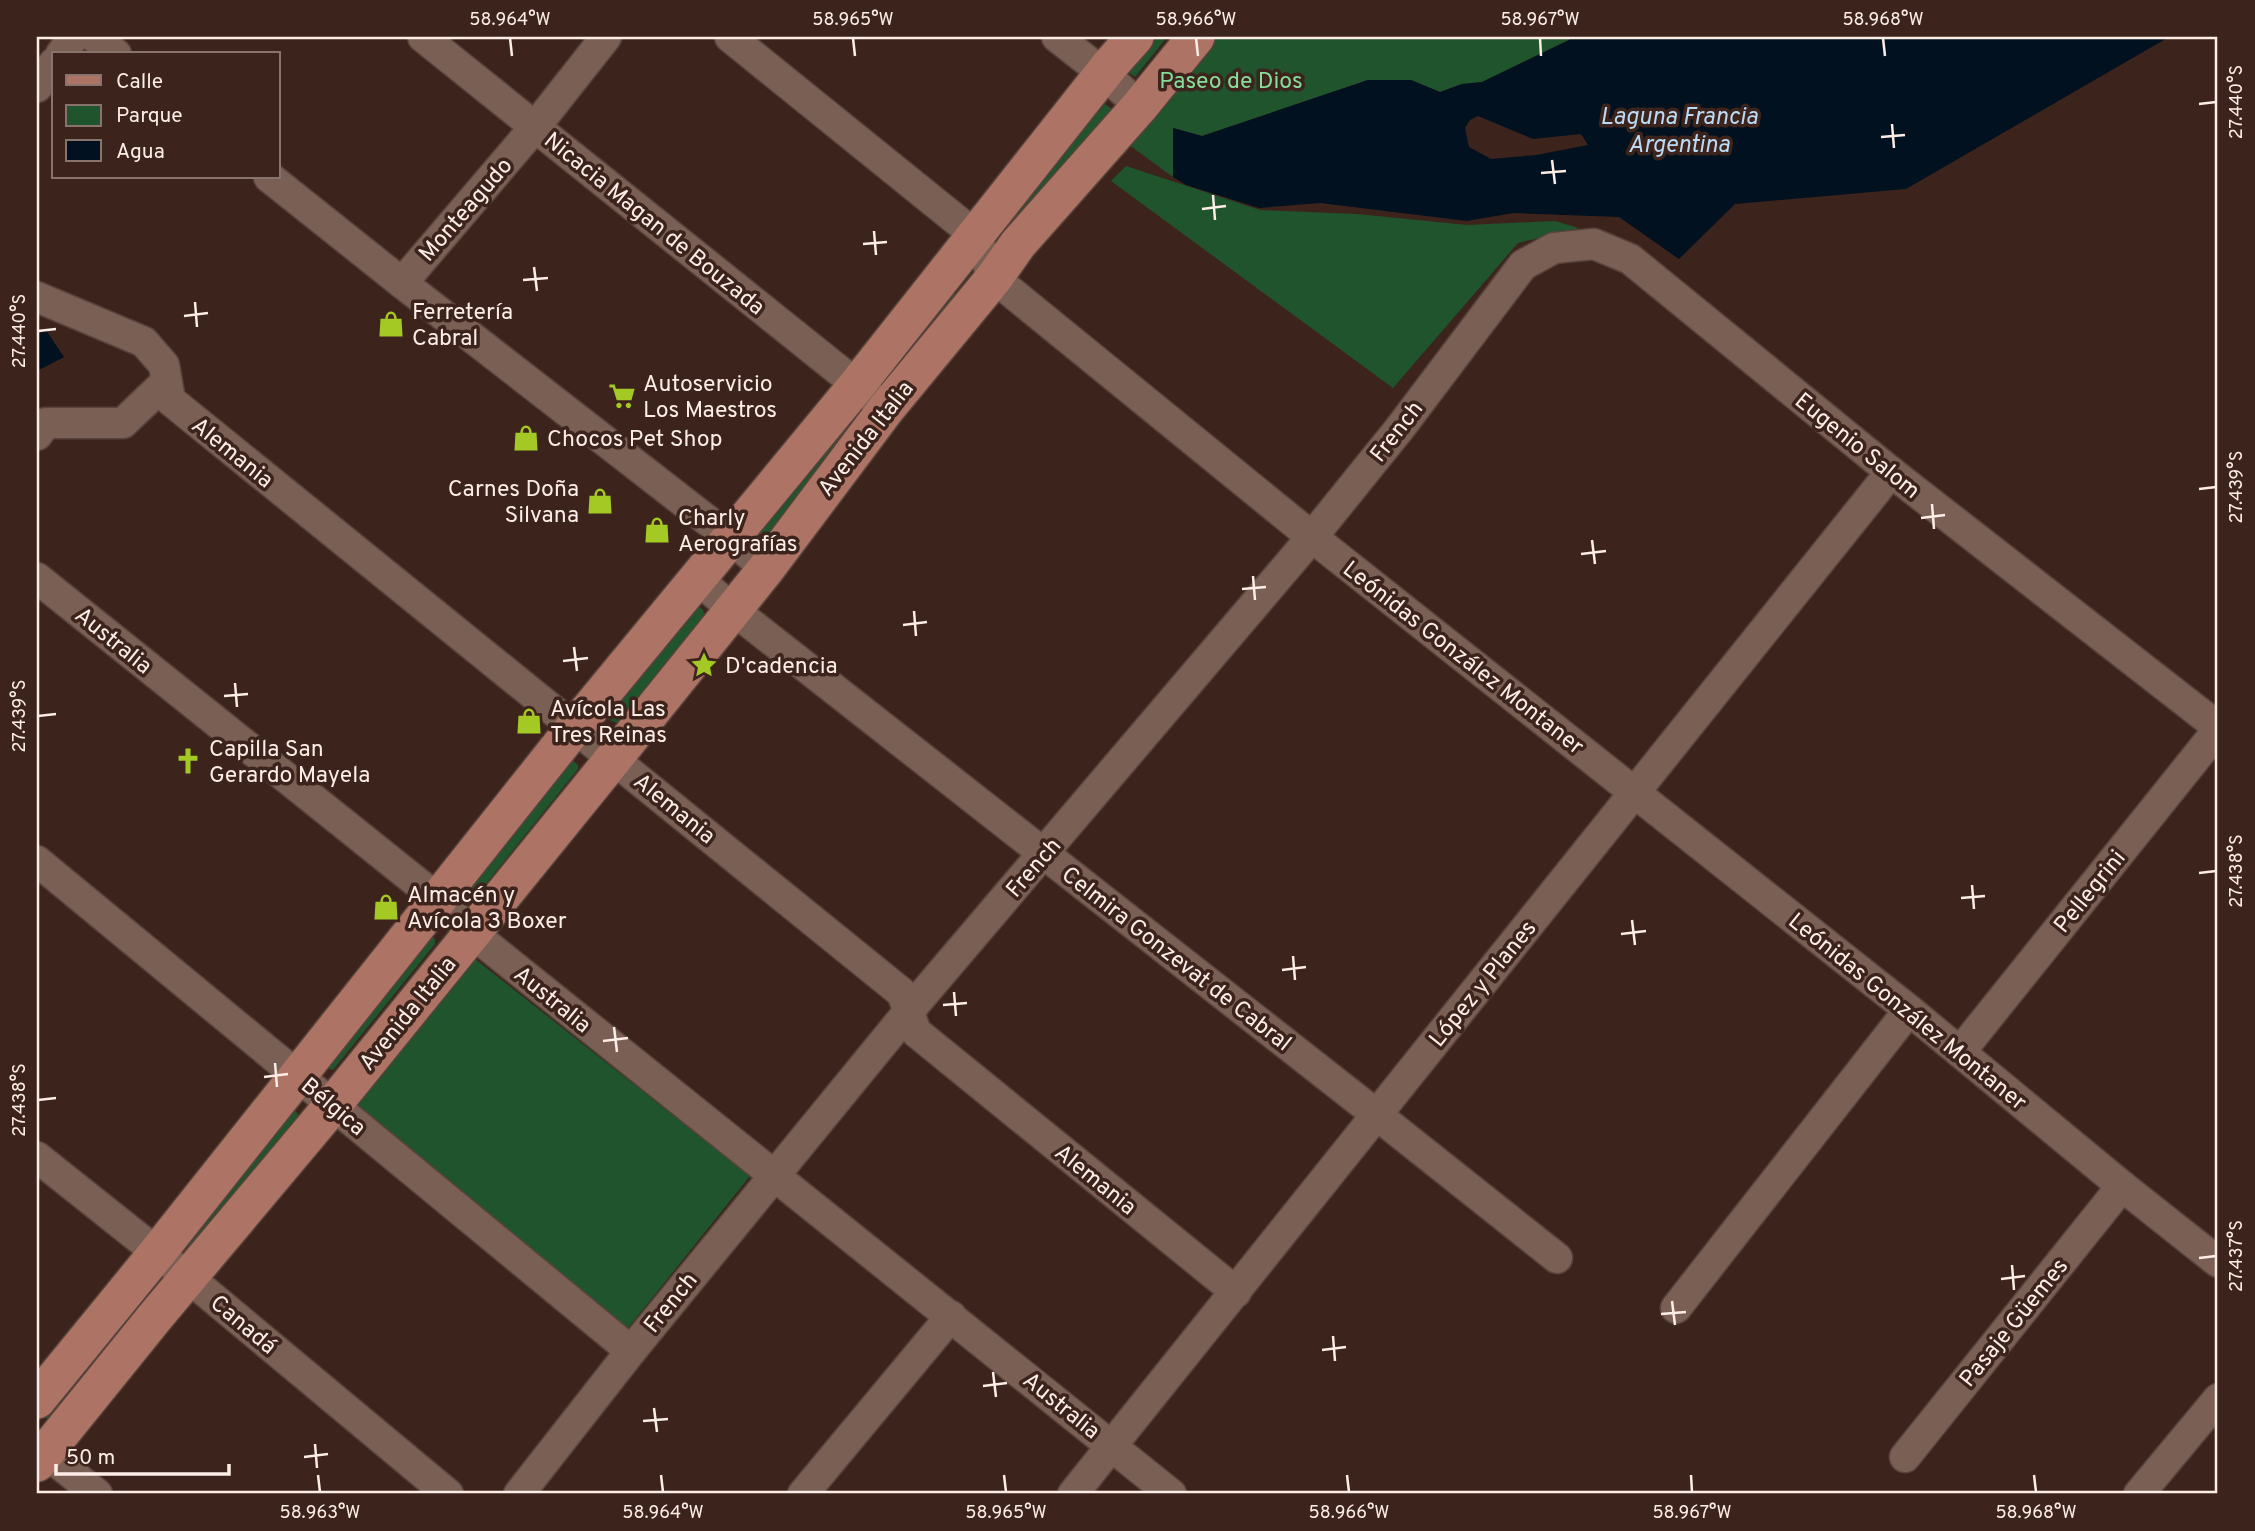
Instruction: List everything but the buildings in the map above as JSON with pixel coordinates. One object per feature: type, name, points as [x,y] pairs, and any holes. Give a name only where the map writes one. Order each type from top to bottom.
[{"type":"main road","name":"Avenida Italia","points":[[37,1400],[158,1253],[574,728],[858,385],[1103,73],[1135,37]]},
{"type":"main road","name":"Avenida Italia","points":[[39,1454],[332,1105],[614,758],[766,569],[886,409],[994,278],[1018,244],[1140,106],[1196,37]]},
{"type":"street","points":[[63,52],[74,37]]},
{"type":"street","points":[[94,37],[113,52]]},
{"type":"street","name":"Nicacia Magan de Bouzada","points":[[423,37],[886,409]]},
{"type":"street","name":"Monteagudo","points":[[402,283],[535,127],[606,37]]},
{"type":"street","name":"Leónidas González Montaner","points":[[730,37],[975,235],[994,278],[1312,537],[1909,1010],[2218,1262]]},
{"type":"street","points":[[1057,37],[1140,106]]},
{"type":"street","points":[[37,87],[52,66]]},
{"type":"street","points":[[270,178],[766,569]]},
{"type":"street","name":"Eugenio Salom","points":[[1554,248],[1594,244],[1630,259],[1891,472],[2218,728]]},
{"type":"street","name":"French","points":[[519,1494],[772,1176],[1312,537],[1400,428],[1523,265],[1554,248]]},
{"type":"street","name":"Alemania","points":[[37,297],[144,342],[164,365],[170,400],[902,993],[916,1032],[1236,1292]]},
{"type":"street","points":[[37,435],[46,423],[123,423],[166,382]]},
{"type":"street","name":"López y Planes","points":[[1073,1494],[1891,472]]},
{"type":"street","name":"Australia","points":[[37,578],[439,900],[472,933],[772,1176],[951,1315],[1171,1494]]},
{"type":"street","name":"Celmira Gonzevat de Cabral","points":[[698,579],[1557,1258]]},
{"type":"street","name":"Pellegrini","points":[[1960,1052],[2218,728]]},
{"type":"street","name":"Bélgica","points":[[37,861],[631,1351]]},
{"type":"street","points":[[1676,1308],[1909,1010]]},
{"type":"street","name":"Canadá","points":[[37,1157],[158,1253],[448,1494]]},
{"type":"street","name":"Pasaje Güemes","points":[[1905,1457],[2122,1186]]},
{"type":"street","points":[[803,1494],[951,1315]]},
{"type":"street","points":[[2139,1494],[2218,1399]]},
{"type":"street","points":[[39,1454],[97,1494]]},
{"type":"green space","points":[[1150,37],[1167,37],[1135,77],[1124,69]]},
{"type":"green space","name":"Paseo de Dios","points":[[1210,37],[1575,37],[1482,82],[1462,84],[1440,92],[1411,80],[1368,80],[1202,136],[1173,128],[1173,177],[1125,142]]},
{"type":"green space","points":[[1105,104],[1115,111],[1014,227],[1004,217]]},
{"type":"green space","points":[[1126,166],[1260,210],[1357,214],[1467,225],[1555,221],[1579,228],[1518,243],[1393,388],[1111,181]]},
{"type":"green space","points":[[952,292],[957,296],[885,388],[877,385]]},
{"type":"green space","points":[[855,410],[861,416],[767,537],[758,533]]},
{"type":"green space","points":[[697,605],[704,615],[617,723],[607,719],[606,714]]},
{"type":"green space","points":[[571,759],[578,765],[578,769],[477,895],[467,891]]},
{"type":"green space","points":[[428,933],[435,939],[435,944],[333,1070],[324,1067]]},
{"type":"green space","points":[[470,955],[750,1176],[628,1328],[349,1102]]},
{"type":"green space","points":[[292,1108],[299,1119],[193,1248],[184,1245]]},
{"type":"green space","points":[[149,1282],[156,1292],[53,1421],[43,1417]]},
{"type":"water","name":"Laguna Francia Argentina","points":[[1575,37],[2169,37],[1906,189],[1735,204],[1679,259],[1619,217],[1513,213],[1467,221],[1320,203],[1259,208],[1186,185],[1173,177],[1173,128],[1202,136],[1368,80],[1411,80],[1440,92],[1462,84],[1482,82]],"holes":[[[1478,116],[1533,139],[1581,134],[1588,145],[1536,155],[1491,159],[1469,147],[1465,128],[1470,120]]]},
{"type":"water","points":[[46,330],[64,357],[37,371],[37,335]]},
{"type":"place","name":"Ferretería Cabral","points":[[391,324]]},
{"type":"place","name":"Autoservicio Los Maestros","points":[[622,396]]},
{"type":"place","name":"Chocos Pet Shop","points":[[526,438]]},
{"type":"place","name":"Carnes Doña Silvana","points":[[600,501]]},
{"type":"place","name":"Charly Aerografías","points":[[657,530]]},
{"type":"place","name":"D'cadencia","points":[[704,665]]},
{"type":"place","name":"Avícola Las Tres Reinas","points":[[529,721]]},
{"type":"place","name":"Capilla San Gerardo Mayela","points":[[188,761]]},
{"type":"place","name":"Almacén y Avícola 3 Boxer","points":[[386,907]]}]
